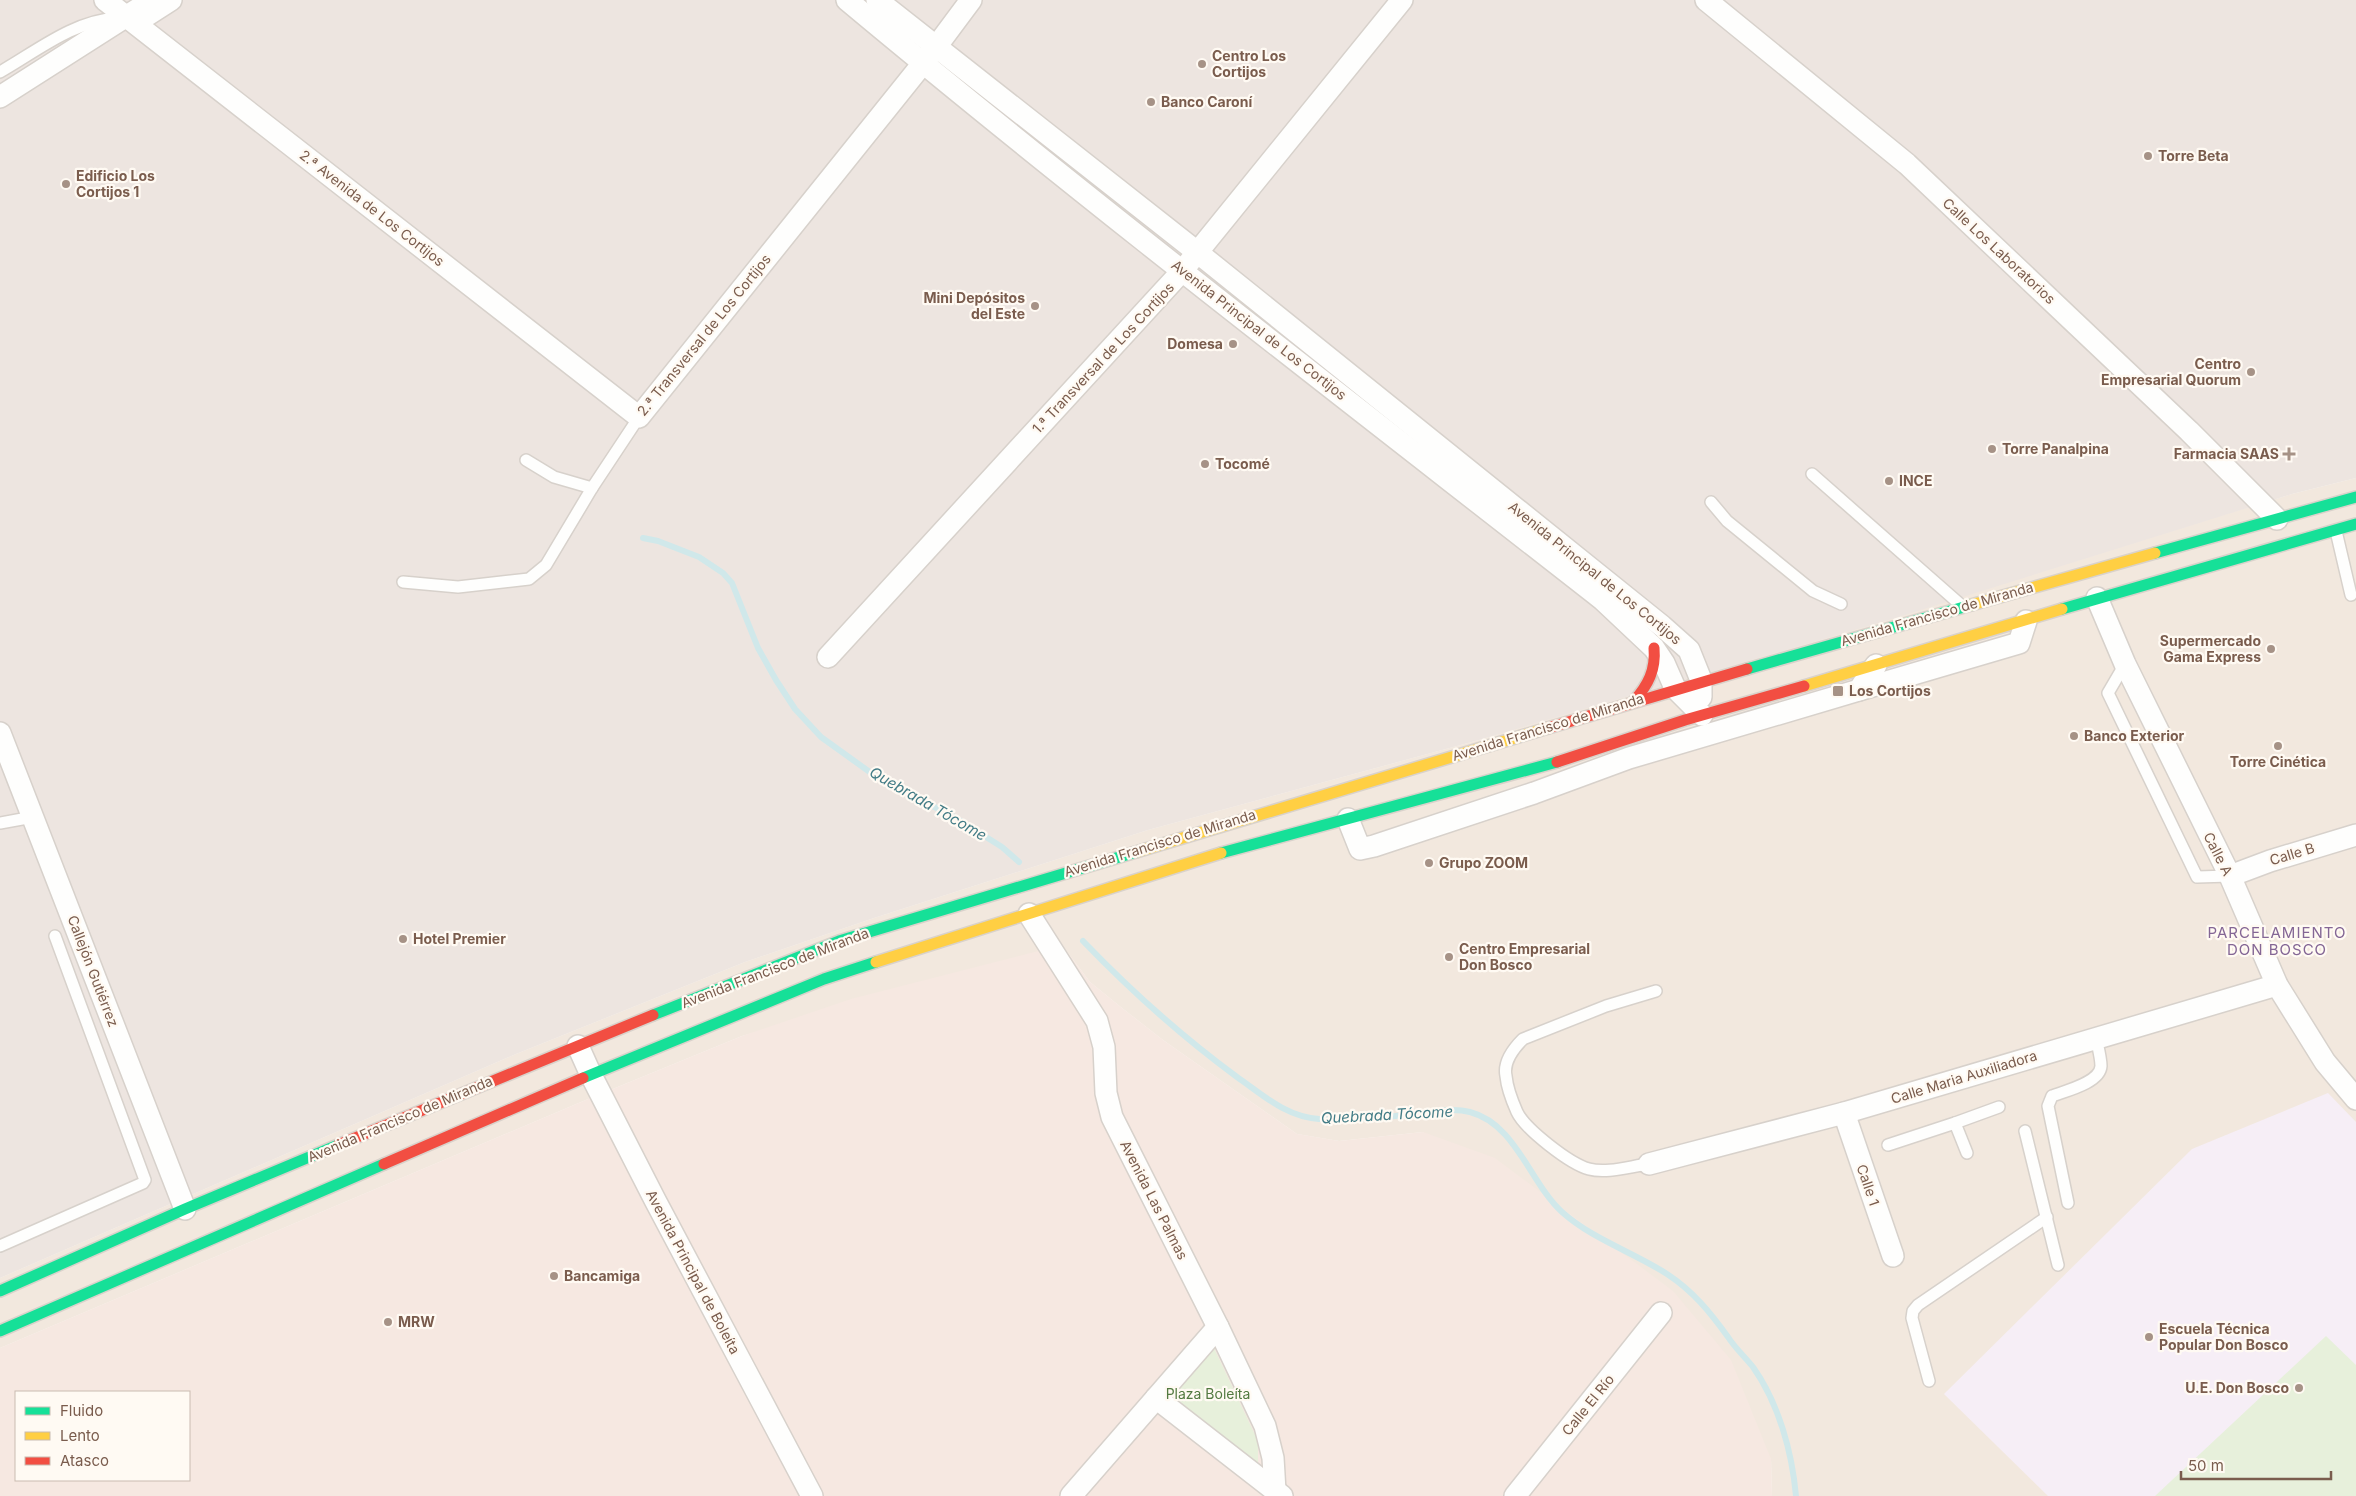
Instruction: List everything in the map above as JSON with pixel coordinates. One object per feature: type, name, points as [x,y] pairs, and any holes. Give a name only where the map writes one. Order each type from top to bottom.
[{"type":"main road","name":"Avenida Francisco de Miranda","points":[[0,1291],[185,1209],[578,1046],[839,941],[1700,680],[1740,672],[2356,497]]},
{"type":"main road","name":"Avenida Francisco de Miranda","points":[[0,1331],[620,1061],[824,979],[1192,861],[1581,756],[1702,715],[2026,621],[2097,598],[2356,524]]},
{"type":"main road","points":[[1634,701],[1648,685],[1652,675],[1656,662],[1654,648]]},
{"type":"street","name":"2.ª Avenida de Los Cortijos","points":[[105,0],[639,417]]},
{"type":"street","points":[[130,20],[152,0]]},
{"type":"street","points":[[0,97],[130,20],[171,0]]},
{"type":"street","name":"Avenida Principal de Los Cortijos","points":[[847,0],[929,55],[1197,252],[1662,626],[1689,650],[1700,680],[1702,715]]},
{"type":"street","name":"Avenida Principal de Los Cortijos","points":[[877,0],[929,55],[1183,270],[1603,600],[1654,648],[1664,663],[1675,688],[1702,715]]},
{"type":"street","name":"2.ª Transversal de Los Cortijos","points":[[639,417],[971,0]]},
{"type":"street","name":"1.ª Transversal de Los Cortijos","points":[[828,657],[1183,270],[1402,0]]},
{"type":"street","name":"Calle Los Laboratorios","points":[[1706,0],[1907,164],[2189,431],[2277,519]]},
{"type":"street","name":"Calle A","points":[[2097,598],[2125,664],[2230,876],[2277,985],[2325,1062],[2356,1099]]},
{"type":"street","points":[[1348,819],[1360,849],[1534,793],[1629,758],[2019,642],[2026,621]]},
{"type":"street","points":[[1858,690],[1876,665]]},
{"type":"street","points":[[1702,715],[1754,721]]},
{"type":"street","name":"Callejón Gutiérrez","points":[[0,733],[185,1209]]},
{"type":"street","points":[[1629,758],[1640,736]]},
{"type":"street","points":[[1581,756],[1604,767]]},
{"type":"street","name":"Calle B","points":[[2230,876],[2270,861],[2356,835]]},
{"type":"street","name":"Avenida Las Palmas","points":[[1028,914],[1096,1021],[1104,1047],[1106,1092],[1112,1117],[1218,1327],[1265,1426],[1279,1494]]},
{"type":"street","name":"Calle Maria Auxiliadora","points":[[1650,1164],[1844,1113],[2277,985]]},
{"type":"street","name":"Avenida Principal de Boleíta","points":[[578,1046],[591,1075],[812,1496]]},
{"type":"street","name":"Calle 1","points":[[1844,1113],[1893,1256]]},
{"type":"street","name":"Calle El Río","points":[[1515,1496],[1661,1313]]},
{"type":"street","points":[[1071,1496],[1218,1327]]},
{"type":"street","name":"Avenida Las Palmas","points":[[1156,1398],[1279,1494]]},
{"type":"lane","points":[[0,72],[66,32],[102,19],[130,20]]},
{"type":"lane","name":"2.ª Transversal de Los Cortijos","points":[[403,582],[458,587],[529,579],[546,565],[592,488],[639,417]]},
{"type":"lane","points":[[526,460],[554,478],[592,488]]},
{"type":"lane","points":[[1812,474],[1964,607]]},
{"type":"lane","points":[[1711,502],[1727,521],[1813,591],[1841,604]]},
{"type":"lane","points":[[2336,531],[2352,595]]},
{"type":"lane","points":[[2125,664],[2108,693],[2197,877],[2230,876]]},
{"type":"lane","points":[[0,823],[32,817]]},
{"type":"lane","points":[[0,1246],[144,1183],[145,1180],[54,936]]},
{"type":"lane","points":[[1650,1164],[1598,1171],[1586,1168],[1559,1154],[1518,1114],[1505,1075],[1508,1061],[1514,1048],[1523,1039],[1606,1006],[1656,991]]},
{"type":"lane","points":[[2068,1203],[2048,1106],[2052,1096],[2089,1082],[2098,1075],[2101,1068],[2096,1038]]},
{"type":"lane","points":[[1888,1145],[1999,1107]]},
{"type":"lane","points":[[1955,1123],[1967,1153]]},
{"type":"lane","points":[[2025,1131],[2058,1265]]},
{"type":"lane","points":[[1929,1381],[1912,1318],[1913,1311],[2047,1217]]},
{"type":"shaded area","points":[[0,0],[2356,0],[2356,478],[2292,494],[1892,619],[1479,740],[1148,830],[874,918],[745,962],[516,1054],[0,1278]]},
{"type":"shaded area","points":[[2356,478],[2356,1496],[1772,1496],[1771,1459],[1423,1132],[1339,1141],[1297,1134],[1163,1040],[1122,1008],[1090,982],[1062,945],[742,1036],[581,1102],[0,1348],[0,1278],[516,1054],[745,962],[874,918],[1148,830],[1479,740],[2292,494]]},
{"type":"shaded area","points":[[1062,945],[1090,982],[1122,1008],[1163,1040],[1297,1134],[1339,1141],[1423,1132],[1495,1158],[1673,1291],[1731,1360],[1771,1459],[1772,1496],[0,1496],[0,1348],[581,1102],[742,1036],[851,999]]},
{"type":"shaded area","name":"Escuela Técnica Popular Don Bosco","points":[[2328,1093],[2356,1122],[2356,1496],[2048,1496],[1944,1394],[2192,1149]]},
{"type":"green space","name":"U.E. Don Bosco","points":[[2326,1336],[2356,1365],[2356,1496],[2155,1496]]},
{"type":"green space","name":"Plaza Boleíta","points":[[1213,1346],[1258,1441],[1258,1470],[1172,1397]]},
{"type":"waterway","name":"Quebrada Tócome","points":[[643,538],[658,541],[699,557],[723,573],[732,583],[758,648],[776,680],[795,709],[821,737],[885,783],[951,815],[1002,847],[1019,862]]},
{"type":"waterway","name":"Quebrada Tócome","points":[[1083,941],[1176,1029],[1237,1077],[1285,1110],[1319,1119],[1374,1118],[1455,1110],[1470,1112],[1486,1119],[1499,1129],[1511,1141],[1551,1200],[1562,1212],[1599,1238],[1667,1274],[1693,1295],[1715,1319],[1753,1367],[1777,1412],[1791,1462],[1796,1496]]},
{"type":"traffic: fast","points":[[2155,553],[2356,497]]},
{"type":"traffic: fast","points":[[2062,609],[2356,524]]},
{"type":"traffic: fast","points":[[1747,669],[1971,605]]},
{"type":"traffic: fast","points":[[1221,853],[1557,762]]},
{"type":"traffic: fast","points":[[653,1015],[839,941],[1136,852]]},
{"type":"traffic: fast","points":[[583,1078],[824,979],[876,962]]},
{"type":"traffic: fast","points":[[0,1291],[185,1209],[338,1145]]},
{"type":"traffic: fast","points":[[0,1331],[384,1164]]},
{"type":"traffic: slow","points":[[1971,605],[2155,553]]},
{"type":"traffic: slow","points":[[1804,686],[2062,609]]},
{"type":"traffic: slow","points":[[1136,852],[1548,728]]},
{"type":"traffic: slow","points":[[876,962],[1221,853]]},
{"type":"traffic: jam","points":[[1634,701],[1650,677],[1654,663],[1654,648]]},
{"type":"traffic: jam","points":[[1548,728],[1747,669]]},
{"type":"traffic: jam","points":[[1557,762],[1685,720],[1804,686]]},
{"type":"traffic: jam","points":[[338,1145],[653,1015]]},
{"type":"traffic: jam","points":[[384,1164],[583,1078]]},
{"type":"place","name":"Centro Los Cortijos","points":[[1202,64]]},
{"type":"place","name":"Banco Caroní","points":[[1151,102]]},
{"type":"place","name":"Torre Beta","points":[[2148,156]]},
{"type":"place","name":"Edificio Los Cortijos 1","points":[[66,184]]},
{"type":"place","name":"Mini Depósitos del Este","points":[[1035,306]]},
{"type":"place","name":"Domesa","points":[[1233,344]]},
{"type":"place","name":"Centro Empresarial Quorum","points":[[2251,372]]},
{"type":"place","name":"Torre Panalpina","points":[[1992,449]]},
{"type":"place","name":"Farmacia SAAS","points":[[2289,454]]},
{"type":"place","name":"Tocomé","points":[[1205,464]]},
{"type":"place","name":"INCE","points":[[1889,481]]},
{"type":"place","name":"Supermercado Gama Express","points":[[2271,649]]},
{"type":"place","name":"Los Cortijos","points":[[1838,691]]},
{"type":"place","name":"Banco Exterior","points":[[2074,736]]},
{"type":"place","name":"Torre Cinética","points":[[2278,746]]},
{"type":"place","name":"Grupo ZOOM","points":[[1429,863]]},
{"type":"place","name":"Hotel Premier","points":[[403,939]]},
{"type":"place","name":"Centro Empresarial Don Bosco","points":[[1449,957]]},
{"type":"place","name":"Bancamiga","points":[[554,1276]]},
{"type":"place","name":"MRW","points":[[388,1322]]},
{"type":"place","name":"Escuela Técnica Popular Don Bosco","points":[[2149,1337]]},
{"type":"place","name":"U.E. Don Bosco","points":[[2299,1388]]},
{"type":"district","name":"PARCELAMIENTO DON BOSCO","points":[[2277,942]]}]
